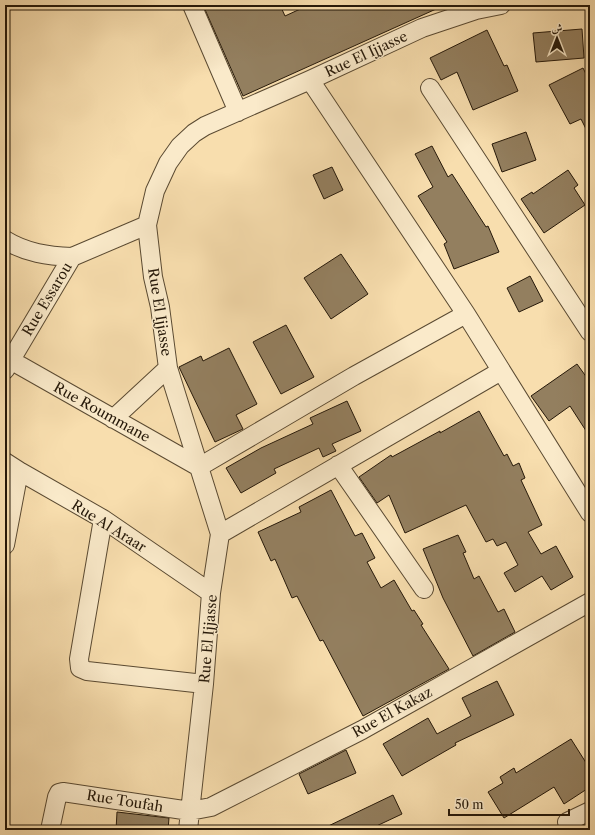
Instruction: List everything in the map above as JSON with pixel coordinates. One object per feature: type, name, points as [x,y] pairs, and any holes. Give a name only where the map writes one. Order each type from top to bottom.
[{"type":"street","points":[[192,5],[238,112]]},
{"type":"street","name":"Rue El Ijjasse","points":[[188,830],[204,684],[211,593],[220,534],[168,368],[160,307],[153,277],[146,225],[153,196],[159,180],[168,163],[180,146],[194,133],[205,126],[310,80],[422,28],[474,7],[501,5]]},
{"type":"street","points":[[310,80],[466,314],[501,371],[585,494],[590,513]]},
{"type":"street","points":[[430,88],[590,332]]},
{"type":"street","name":"Rue Essarou","points":[[7,363],[72,257],[146,225]]},
{"type":"street","points":[[5,240],[35,253],[48,256],[72,257]]},
{"type":"street","points":[[199,467],[354,376],[466,314]]},
{"type":"street","name":"Rue Roummane","points":[[7,363],[113,419],[199,467]]},
{"type":"street","points":[[113,419],[168,368]]},
{"type":"street","points":[[220,534],[501,371]]},
{"type":"street","points":[[338,465],[424,589]]},
{"type":"street","points":[[6,537],[12,467]]},
{"type":"street","name":"Rue Al Araar","points":[[12,467],[102,519],[211,593]]},
{"type":"street","points":[[102,519],[79,659],[80,668],[87,671],[204,684]]},
{"type":"street","name":"Rue El Kakaz","points":[[190,811],[211,807],[362,730],[590,602]]},
{"type":"street","name":"Rue Toufah","points":[[50,830],[56,797],[59,793],[68,792],[190,811]]},
{"type":"street","points":[[567,822],[590,811]]},
{"type":"building","points":[[203,5],[280,5],[285,16],[309,5],[445,5],[243,96]]},
{"type":"building","points":[[582,29],[584,58],[536,62],[533,33]]},
{"type":"building","points":[[487,30],[504,66],[507,65],[518,91],[473,110],[457,72],[441,80],[430,58]]},
{"type":"building","points":[[583,68],[590,82],[590,137],[581,119],[570,124],[549,85]]},
{"type":"building","points":[[526,132],[536,160],[502,172],[492,144]]},
{"type":"building","points":[[432,146],[448,177],[452,174],[486,227],[488,226],[499,252],[454,269],[444,244],[447,242],[418,196],[433,187],[415,154]]},
{"type":"building","points":[[332,167],[343,190],[324,199],[313,175]]},
{"type":"building","points":[[568,170],[578,185],[574,188],[585,205],[544,233],[521,199],[532,192],[533,194]]},
{"type":"building","points":[[341,254],[368,294],[331,319],[304,278]]},
{"type":"building","points":[[530,276],[543,301],[519,312],[507,288]]},
{"type":"building","points":[[286,325],[314,377],[281,394],[253,342]]},
{"type":"building","points":[[229,348],[257,404],[236,415],[243,429],[215,442],[179,367],[201,356],[203,361]]},
{"type":"building","points":[[577,364],[590,382],[590,437],[570,406],[549,421],[531,396]]},
{"type":"building","points":[[347,401],[361,431],[332,444],[336,451],[323,457],[319,448],[274,469],[276,473],[241,493],[226,468],[261,448],[313,424],[310,418]]},
{"type":"building","points":[[479,411],[504,456],[507,454],[513,466],[519,463],[525,478],[521,480],[542,525],[528,532],[541,554],[556,546],[573,577],[551,590],[542,576],[515,592],[504,573],[518,565],[506,542],[497,546],[493,539],[486,542],[466,505],[405,533],[389,495],[377,503],[359,477],[391,455],[392,457],[440,431],[440,433]]},
{"type":"building","points":[[331,490],[355,536],[362,533],[375,558],[367,562],[381,588],[394,580],[412,611],[414,610],[423,624],[421,625],[449,669],[363,716],[323,640],[320,641],[297,596],[292,598],[275,559],[271,561],[258,532],[301,512],[299,507]]},
{"type":"building","points":[[458,535],[466,552],[463,553],[474,579],[479,576],[498,612],[504,609],[515,632],[473,656],[443,598],[423,549]]},
{"type":"building","points":[[497,681],[514,715],[455,743],[456,745],[402,776],[383,744],[428,718],[437,734],[471,716],[462,698]]},
{"type":"building","points":[[571,739],[590,769],[590,787],[564,804],[554,787],[504,818],[488,792],[503,783],[500,777],[514,768],[516,773]]},
{"type":"building","points":[[346,750],[356,773],[308,794],[299,774]]},
{"type":"building","points":[[393,795],[402,814],[368,830],[320,830]]},
{"type":"building","points":[[117,812],[169,818],[168,830],[116,830]]}]
